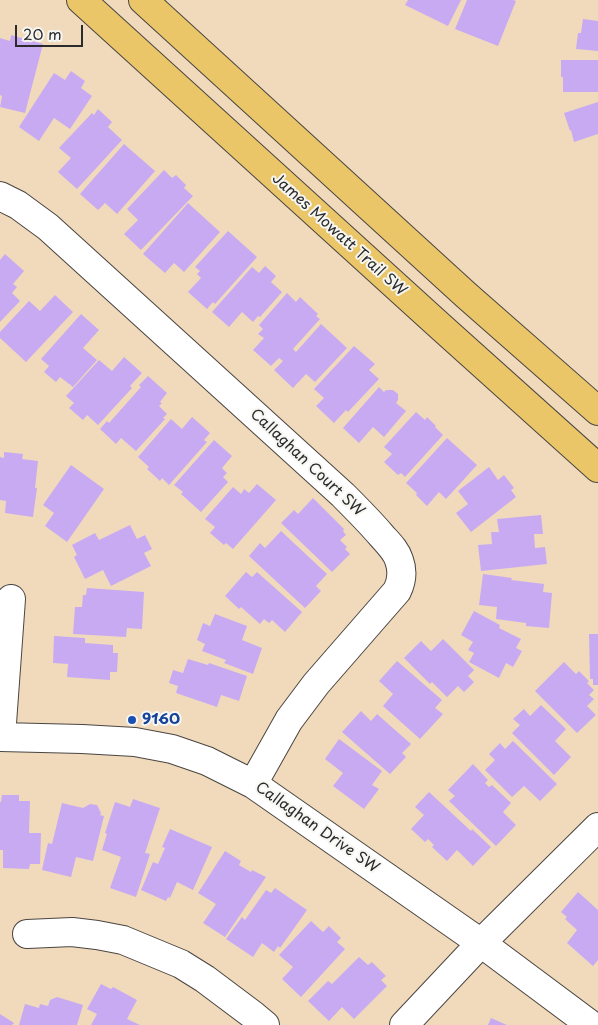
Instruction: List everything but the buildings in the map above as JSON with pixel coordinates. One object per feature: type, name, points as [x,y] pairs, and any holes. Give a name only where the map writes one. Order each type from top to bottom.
[{"type":"main road","name":"James Mowatt Trail SW","points":[[80,0],[598,468]]},
{"type":"main road","points":[[143,0],[459,288],[598,411]]},
{"type":"street","name":"Callaghan Court SW","points":[[0,196],[18,205],[48,227],[336,488],[361,512],[393,548],[399,559],[401,582],[397,591],[316,684],[289,720],[253,784]]},
{"type":"street","name":"Callaghan Drive SW","points":[[11,599],[0,737],[135,742],[172,749],[207,761],[253,784],[481,943],[591,1025]]},
{"type":"street","points":[[404,1025],[481,943],[598,827]]},
{"type":"street","points":[[27,934],[72,932],[123,940],[181,964],[253,1014],[265,1025]]},
{"type":"place","name":"9160","points":[[132,720]]}]
